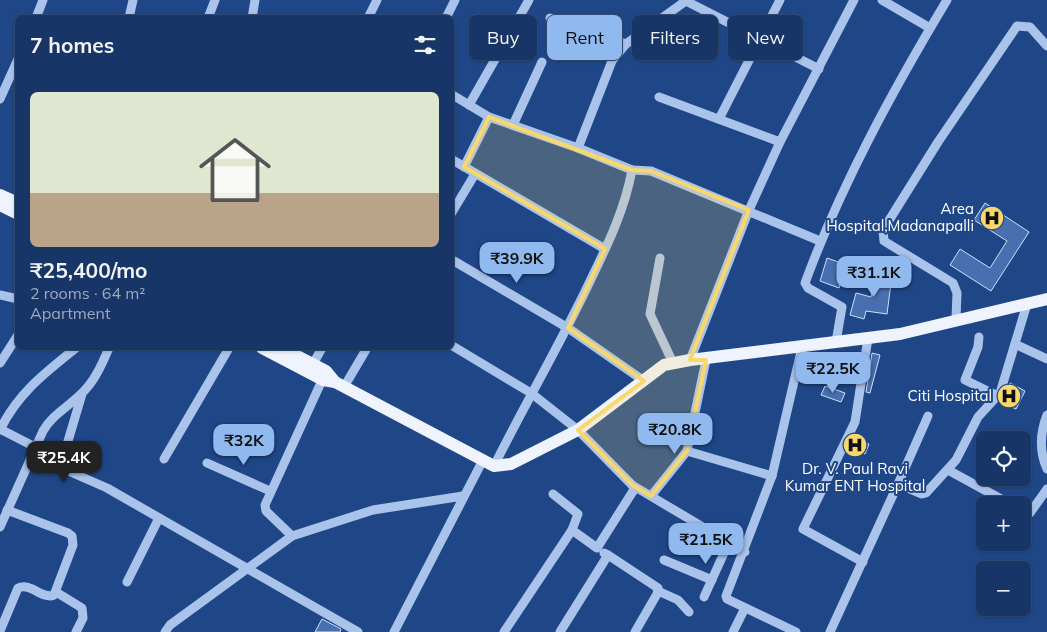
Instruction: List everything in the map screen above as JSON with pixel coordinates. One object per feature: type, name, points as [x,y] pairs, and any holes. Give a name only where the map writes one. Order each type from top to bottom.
[{"type":"main road","points":[[0,195],[15,202]]},
{"type":"main road","points":[[0,205],[15,212]]},
{"type":"main road","points":[[266,350],[332,380],[488,463],[511,464],[578,430],[664,365],[690,360],[706,360],[900,334],[956,319],[1047,299]]},
{"type":"main road","points":[[286,350],[313,364],[332,380]]},
{"type":"street","points":[[37,15],[43,0]]},
{"type":"street","points":[[130,15],[133,0]]},
{"type":"street","points":[[209,15],[215,0]]},
{"type":"street","points":[[252,15],[255,0]]},
{"type":"street","points":[[370,15],[377,0]]},
{"type":"street","points":[[448,15],[456,0]]},
{"type":"street","points":[[469,105],[529,0]]},
{"type":"street","points":[[578,148],[606,72],[612,61],[626,44],[686,0],[728,22]]},
{"type":"street","points":[[772,15],[780,0]]},
{"type":"street","points":[[690,360],[749,210],[780,142],[854,0]]},
{"type":"street","points":[[882,0],[930,28]]},
{"type":"street","points":[[836,342],[842,307],[808,288],[805,282],[820,241],[871,137],[947,0]]},
{"type":"street","points":[[956,319],[957,293],[953,283],[884,241],[883,230],[938,142],[1017,26],[1030,26],[1047,46]]},
{"type":"street","points":[[622,43],[626,44]]},
{"type":"street","points":[[720,119],[749,60]]},
{"type":"street","points":[[802,60],[819,69]]},
{"type":"street","points":[[513,125],[542,62]]},
{"type":"street","points":[[0,99],[15,66]]},
{"type":"street","points":[[454,96],[489,117],[578,148],[632,170],[651,171],[820,241]]},
{"type":"street","points":[[660,96],[780,142]]},
{"type":"street","points":[[464,167],[489,117]]},
{"type":"street","points":[[454,161],[605,249]]},
{"type":"street","points":[[394,632],[462,496],[488,463],[568,328],[618,220],[632,170]]},
{"type":"street","points":[[454,209],[475,174]]},
{"type":"street","points":[[660,258],[650,314],[673,363]]},
{"type":"street","points":[[454,261],[568,328],[644,381]]},
{"type":"street","points":[[0,295],[15,298]]},
{"type":"street","points":[[898,484],[922,494],[930,490],[956,460],[978,417],[998,396],[1004,384],[1027,304]]},
{"type":"street","points":[[979,337],[978,347],[965,380],[998,396]]},
{"type":"street","points":[[863,562],[803,529],[855,422],[868,338]]},
{"type":"street","points":[[0,363],[15,340]]},
{"type":"street","points":[[1015,344],[1047,359]]},
{"type":"street","points":[[454,346],[531,393],[578,430],[632,486],[745,552]]},
{"type":"street","points":[[796,632],[745,608],[726,596],[745,552],[772,476],[802,347]]},
{"type":"street","points":[[74,350],[32,384],[13,404],[0,430],[60,468],[107,488],[358,632]]},
{"type":"street","points":[[0,527],[6,510],[49,421],[82,393],[98,372],[108,350]]},
{"type":"street","points":[[164,459],[228,350]]},
{"type":"street","points":[[313,364],[321,350]]},
{"type":"street","points":[[292,536],[266,511],[270,491],[332,380],[365,350]]},
{"type":"street","points":[[651,496],[686,451],[706,360]]},
{"type":"street","points":[[60,468],[82,393]]},
{"type":"street","points":[[1047,415],[1042,429],[1042,455],[1047,469]]},
{"type":"street","points":[[830,632],[928,416]]},
{"type":"street","points":[[686,451],[772,476]]},
{"type":"street","points":[[208,463],[270,491]]},
{"type":"street","points":[[948,470],[996,496]]},
{"type":"street","points":[[597,548],[635,488],[632,486]]},
{"type":"street","points":[[1031,512],[1047,488]]},
{"type":"street","points":[[504,632],[572,530],[578,514],[553,494]]},
{"type":"street","points":[[165,632],[170,625],[292,536],[374,510],[462,496]]},
{"type":"street","points":[[0,630],[18,588],[26,586],[49,596],[56,592],[73,545],[72,536],[6,510]]},
{"type":"street","points":[[128,582],[159,518]]},
{"type":"street","points":[[572,530],[658,588],[658,591],[678,600],[689,612]]},
{"type":"street","points":[[704,597],[729,542]]},
{"type":"street","points":[[560,632],[608,555]]},
{"type":"street","points":[[664,560],[712,580]]},
{"type":"street","points":[[635,632],[658,591]]},
{"type":"street","points":[[56,592],[82,608],[82,618],[76,632]]},
{"type":"street","points":[[733,632],[745,608]]},
{"type":"highlighted area","points":[[489,117],[632,170],[651,171],[749,210],[690,360],[706,360],[687,451],[651,496],[632,485],[578,430],[644,381],[568,328],[605,249],[464,167]]},
{"type":"building","points":[[985,203],[1029,232],[991,291],[950,265],[960,249],[990,268],[1007,241],[974,220]]},
{"type":"building","points":[[827,258],[847,265],[839,288],[820,281]]},
{"type":"building","points":[[874,273],[892,275],[887,314],[866,311],[864,319],[850,315],[856,293],[871,297]]},
{"type":"building","points":[[872,353],[880,355],[870,393],[866,392]]},
{"type":"building","points":[[1010,383],[1025,391],[1016,409],[1000,402],[1006,395]]},
{"type":"building","points":[[825,386],[845,393],[841,402],[821,395]]},
{"type":"building","points":[[853,440],[869,444],[865,454],[850,448]]},
{"type":"building","points":[[322,619],[341,629],[340,632],[315,632]]},
{"type":"place","name":"Area Hospital,Madanapalli","points":[[992,218]]},
{"type":"place","name":"Citi Hospital","points":[[1009,396]]},
{"type":"place","name":"Dr. V. Paul Ravi Kumar ENT Hospital","points":[[855,445]]}]
